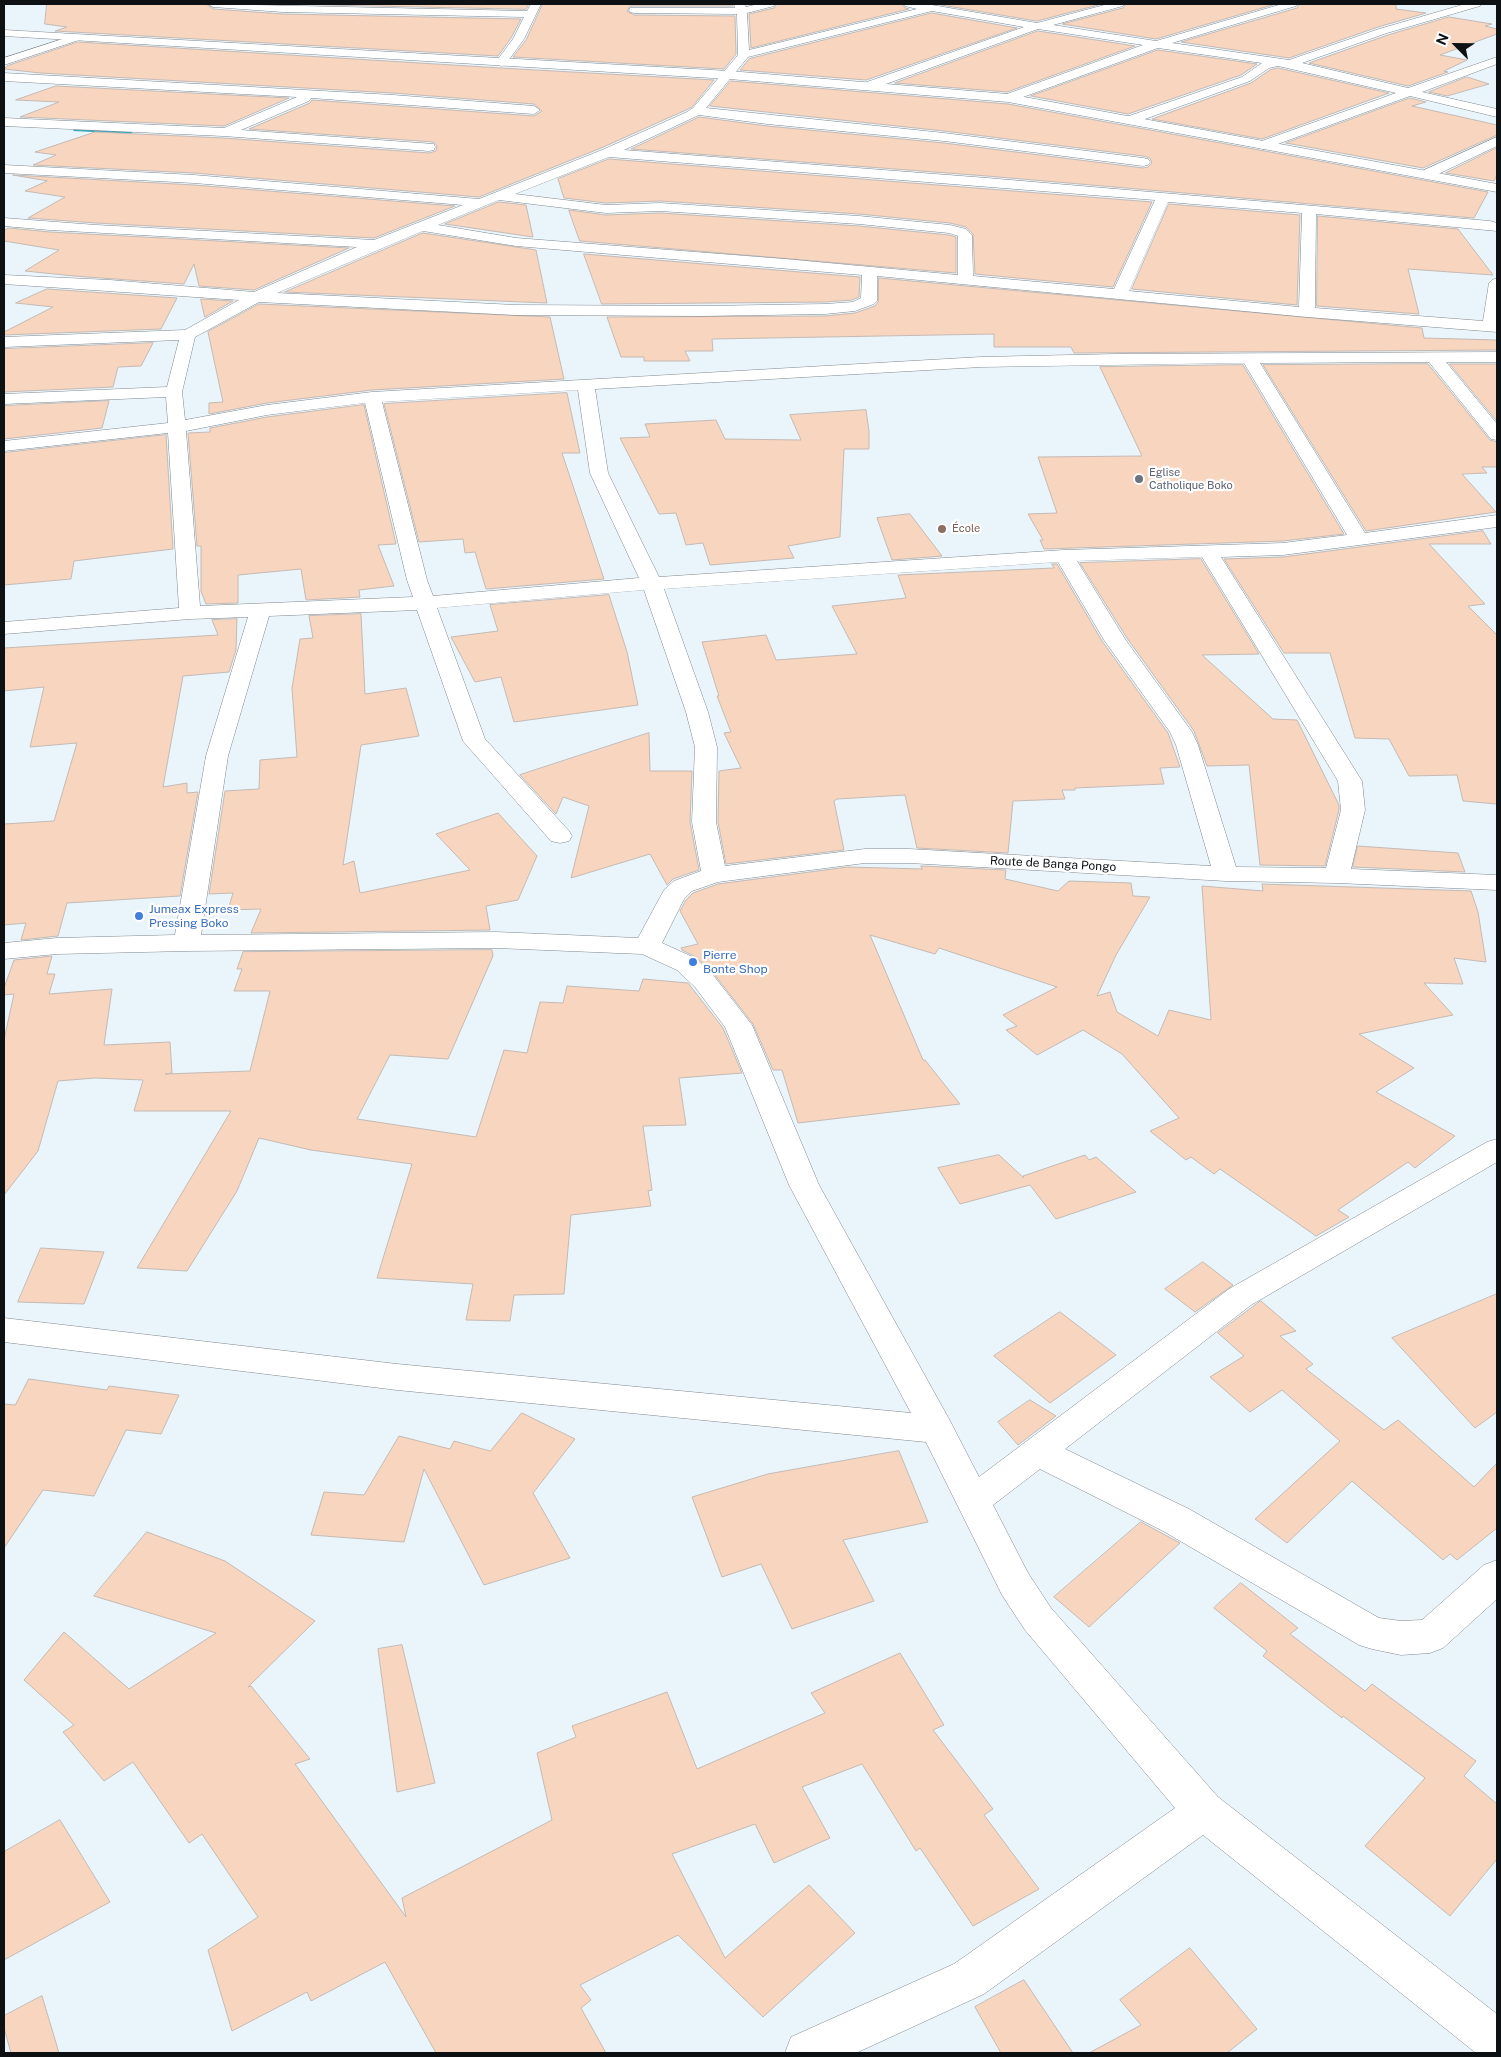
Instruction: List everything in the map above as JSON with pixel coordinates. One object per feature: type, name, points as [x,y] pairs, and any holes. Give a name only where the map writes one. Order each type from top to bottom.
[{"type":"street","points":[[213,4],[264,8],[532,9],[518,39],[501,63]]},
{"type":"street","points":[[634,10],[740,7],[770,4]]},
{"type":"street","points":[[909,4],[1036,26],[1160,43],[1290,64],[1497,113]]},
{"type":"street","points":[[4,342],[188,335],[256,297],[378,244],[607,153],[697,111],[744,55],[948,4]]},
{"type":"street","points":[[868,86],[1036,26],[1118,4]]},
{"type":"street","points":[[1008,98],[1160,43],[1292,4]]},
{"type":"street","points":[[1290,64],[1383,31],[1473,5],[1488,10]]},
{"type":"street","points":[[740,7],[744,55]]},
{"type":"street","points":[[4,33],[729,75],[1008,98],[1497,188]]},
{"type":"street","points":[[4,62],[75,38]]},
{"type":"street","points":[[1264,145],[1497,60]]},
{"type":"street","points":[[1130,120],[1246,79],[1265,66],[1277,62]]},
{"type":"street","points":[[4,77],[311,96],[393,99],[534,110]]},
{"type":"street","points":[[223,132],[311,96]]},
{"type":"street","points":[[697,111],[970,140],[1143,162]]},
{"type":"street","points":[[4,122],[223,132],[429,147]]},
{"type":"street","points":[[1426,174],[1497,141]]},
{"type":"street","points":[[607,153],[1163,196],[1497,227]]},
{"type":"street","points":[[4,174],[10,169],[210,180],[481,203]]},
{"type":"street","points":[[498,196],[606,209],[660,207],[860,220],[950,229],[962,232],[965,235],[966,280]]},
{"type":"street","points":[[1119,295],[1163,196]]},
{"type":"street","points":[[1307,312],[1309,209]]},
{"type":"street","points":[[4,222],[112,232],[247,236],[378,244]]},
{"type":"street","points":[[424,227],[516,242],[870,271],[1307,312],[1494,327],[1497,283]]},
{"type":"street","points":[[4,279],[110,285],[256,297],[515,310],[702,311],[825,309],[856,306],[869,301],[870,271]]},
{"type":"street","points":[[188,335],[174,392],[190,613]]},
{"type":"street","points":[[1434,357],[1497,435]]},
{"type":"street","points":[[4,446],[178,427],[267,410],[372,397],[981,362],[1497,357]]},
{"type":"street","points":[[1249,358],[1359,539]]},
{"type":"street","points":[[586,385],[599,473],[652,584],[696,712],[706,748],[704,822],[714,875]]},
{"type":"street","points":[[4,399],[174,392]]},
{"type":"street","points":[[372,397],[417,580],[474,740],[560,836]]},
{"type":"street","points":[[4,628],[190,613],[426,603],[652,584],[1064,556],[1283,549],[1497,522]]},
{"type":"street","points":[[1208,552],[1350,781],[1353,810],[1337,876]]},
{"type":"street","points":[[1064,556],[1115,640],[1180,732],[1187,745],[1226,874]]},
{"type":"street","points":[[187,943],[217,756],[260,610]]},
{"type":"street","name":"Route de Banga Pongo","points":[[647,946],[673,894],[684,886],[714,875],[865,856],[909,856],[1226,874],[1497,882]]},
{"type":"street","points":[[4,951],[57,946],[187,943],[496,940],[647,946],[686,964],[704,981],[738,1025],[804,1184],[938,1429],[1015,1584],[1038,1619],[1204,1811],[1497,2042]]},
{"type":"street","points":[[973,1501],[1240,1297],[1497,1149]]},
{"type":"street","points":[[4,1330],[397,1377],[938,1429]]},
{"type":"street","points":[[1038,1452],[1176,1520],[1372,1633],[1401,1638],[1430,1636],[1497,1576]]},
{"type":"street","points":[[807,2053],[969,1979],[1204,1811]]},
{"type":"building","points":[[47,4],[206,4],[213,9],[283,14],[521,19],[511,38],[498,56],[55,31],[67,27],[45,24]]},
{"type":"building","points":[[282,4],[529,4],[526,9]]},
{"type":"building","points":[[543,4],[732,4],[733,6],[630,6],[627,11],[634,15],[735,16],[736,54],[724,69],[513,57],[526,40]]},
{"type":"building","points":[[777,4],[902,4],[905,8],[909,9],[751,48],[749,14],[774,8]]},
{"type":"building","points":[[936,4],[1102,4],[1037,21]]},
{"type":"building","points":[[1126,4],[1276,4],[1156,39],[1062,24],[1123,8]]},
{"type":"building","points":[[1299,4],[1396,4],[1396,9],[1426,13],[1378,27],[1289,58],[1181,42],[1297,8]]},
{"type":"building","points":[[932,13],[1017,28],[866,80],[740,70],[749,59]]},
{"type":"building","points":[[1449,17],[1492,24],[1485,26],[1497,29],[1497,34],[1440,55],[1467,60],[1444,71],[1448,72],[1408,86],[1309,63],[1388,35]]},
{"type":"building","points":[[1038,31],[1135,46],[1007,92],[895,83]]},
{"type":"building","points":[[78,42],[714,80],[692,107],[686,110],[601,148],[479,197],[194,173],[33,165],[56,155],[35,152],[95,132],[223,138],[429,153],[436,151],[437,146],[434,142],[249,129],[310,103],[312,100],[534,116],[542,111],[534,104],[393,93],[40,73],[4,69],[7,66]]},
{"type":"building","points":[[1158,50],[1257,64],[1241,75],[1128,114],[1031,96]]},
{"type":"building","points":[[1278,68],[1389,93],[1262,139],[1152,119],[1251,83],[1270,70]]},
{"type":"building","points":[[1467,77],[1489,84],[1447,96],[1429,92]]},
{"type":"building","points":[[731,81],[1008,104],[1488,192],[1474,218],[987,176],[631,149],[699,117],[767,126],[944,143],[1143,168],[1148,167],[1152,163],[1150,158],[1143,156],[944,131],[710,106]]},
{"type":"building","points":[[56,86],[289,98],[224,126],[20,117],[59,102],[16,100]]},
{"type":"building","points":[[1410,98],[1426,102],[1412,106],[1497,125],[1497,135],[1423,168],[1286,143]]},
{"type":"building","points":[[1497,148],[1497,175],[1494,181],[1446,173]]},
{"type":"building","points":[[609,159],[1152,202],[1113,287],[975,274],[973,234],[966,227],[950,223],[859,214],[660,201],[606,203],[564,198],[558,179]]},
{"type":"building","points":[[13,175],[194,185],[455,206],[374,238],[96,223],[28,218],[65,197],[25,191],[47,181]]},
{"type":"building","points":[[499,202],[526,205],[533,237],[445,224]]},
{"type":"building","points":[[1169,204],[1300,215],[1297,305],[1132,289]]},
{"type":"building","points":[[569,210],[606,215],[660,213],[859,226],[949,235],[956,237],[956,273],[580,241]]},
{"type":"building","points":[[1318,216],[1458,229],[1493,275],[1408,269],[1419,314],[1317,306]]},
{"type":"building","points":[[9,228],[50,232],[349,248],[254,290],[199,286],[194,264],[184,284],[25,271],[59,250],[4,241],[4,231]]},
{"type":"building","points":[[423,233],[536,250],[547,303],[285,292]]},
{"type":"building","points":[[584,254],[860,277],[859,297],[852,300],[825,302],[602,304]]},
{"type":"building","points":[[879,278],[1422,328],[1424,338],[1497,340],[1497,350],[1074,353],[1071,347],[994,347],[994,334],[712,339],[713,351],[685,351],[690,361],[644,361],[644,357],[621,357],[607,317],[825,316],[855,313],[875,306],[878,302]]},
{"type":"building","points":[[47,289],[177,298],[161,329],[4,335],[4,332],[53,307],[16,303]]},
{"type":"building","points":[[201,299],[233,301],[205,317]]},
{"type":"building","points":[[259,304],[550,317],[564,379],[372,390],[267,403],[209,414],[209,403],[223,402],[208,332]]},
{"type":"building","points":[[153,343],[141,366],[118,367],[113,387],[4,392],[4,349]]},
{"type":"building","points":[[1428,364],[1490,440],[1497,442],[1497,467],[1482,467],[1487,473],[1462,474],[1496,512],[1366,531],[1263,365]]},
{"type":"building","points":[[1450,364],[1497,364],[1497,421]]},
{"type":"building","points":[[1243,365],[1344,534],[1283,541],[1044,549],[1040,540],[1043,540],[1028,514],[1057,513],[1038,457],[1142,456],[1100,367]]},
{"type":"building","points":[[567,393],[580,453],[562,453],[604,579],[486,589],[475,552],[465,553],[463,539],[419,542],[384,404]]},
{"type":"building","points":[[109,401],[102,428],[4,439],[4,406]]},
{"type":"building","points":[[364,405],[396,544],[378,545],[394,586],[359,590],[360,597],[306,600],[301,569],[238,575],[238,603],[206,604],[201,591],[201,546],[197,546],[188,433],[210,432],[210,428],[267,417]]},
{"type":"building","points":[[866,410],[869,449],[844,449],[840,537],[788,546],[794,558],[710,565],[703,543],[686,545],[676,513],[659,514],[620,438],[650,437],[645,424],[716,420],[725,439],[801,440],[790,415]]},
{"type":"building","points":[[166,435],[173,549],[74,561],[71,579],[4,585],[4,453]]},
{"type":"building","points":[[910,514],[942,556],[892,560],[877,518]]},
{"type":"building","points":[[1483,531],[1491,544],[1429,544],[1485,604],[1468,606],[1497,635],[1497,804],[1463,801],[1457,775],[1409,776],[1389,739],[1355,738],[1330,653],[1284,653],[1224,559],[1283,557]]},
{"type":"building","points":[[1201,559],[1259,654],[1202,655],[1273,719],[1297,720],[1339,805],[1325,866],[1260,865],[1249,765],[1207,766],[1194,731],[1127,638],[1080,563]]},
{"type":"building","points":[[1052,564],[1057,564],[1102,641],[1168,733],[1180,767],[1160,768],[1164,784],[1075,788],[1075,790],[1062,790],[1065,799],[1013,801],[1008,853],[917,848],[905,795],[837,799],[834,801],[844,850],[726,864],[718,822],[719,771],[741,768],[724,733],[731,732],[717,696],[719,696],[702,642],[766,635],[776,660],[857,654],[832,606],[906,598],[898,575],[1054,568]]},
{"type":"building","points":[[609,595],[627,652],[638,705],[514,722],[501,677],[475,682],[451,637],[498,631],[490,605]]},
{"type":"building","points":[[361,614],[365,694],[406,688],[419,736],[361,745],[343,865],[354,861],[360,893],[470,870],[436,834],[498,813],[537,856],[518,900],[486,906],[490,930],[251,933],[261,909],[228,910],[233,893],[209,894],[225,791],[259,789],[260,760],[297,757],[292,688],[300,639],[313,638],[309,616]]},
{"type":"building","points":[[237,619],[236,650],[229,672],[183,676],[163,787],[187,783],[187,793],[198,792],[180,896],[67,903],[58,936],[21,940],[26,923],[4,925],[4,824],[54,821],[77,743],[30,747],[44,687],[4,691],[4,648],[218,635],[212,620]]},
{"type":"building","points":[[649,733],[650,771],[692,771],[690,822],[699,870],[673,879],[667,885],[650,854],[571,878],[589,806],[563,797],[556,814],[520,775]]},
{"type":"building","points":[[1358,846],[1458,853],[1465,872],[1353,867]]},
{"type":"building","points":[[921,866],[1006,870],[1005,879],[1058,891],[1069,881],[1131,883],[1133,896],[1150,897],[1116,955],[1097,996],[1110,992],[1117,1012],[1158,1036],[1169,1010],[1211,1020],[1202,886],[1263,891],[1262,884],[1471,891],[1478,912],[1486,962],[1454,958],[1463,984],[1424,983],[1453,1015],[1359,1034],[1414,1068],[1376,1092],[1455,1136],[1415,1168],[1408,1162],[1338,1210],[1349,1217],[1316,1236],[1220,1169],[1214,1174],[1191,1157],[1186,1160],[1150,1131],[1179,1118],[1122,1054],[1083,1030],[1037,1055],[1006,1030],[1017,1026],[1003,1015],[1057,987],[939,948],[935,954],[870,935],[923,1060],[925,1060],[960,1104],[798,1123],[782,1070],[773,1070],[753,1024],[714,974],[696,957],[682,950],[681,948],[698,944],[680,911],[686,900],[693,893],[718,884],[848,867],[922,869]]},
{"type":"building","points":[[492,950],[493,956],[448,1059],[390,1055],[357,1119],[476,1137],[504,1050],[527,1053],[540,1002],[563,1003],[567,986],[639,991],[643,979],[688,983],[723,1028],[742,1073],[679,1078],[686,1125],[643,1126],[652,1190],[648,1191],[651,1206],[571,1215],[564,1294],[514,1295],[510,1321],[466,1320],[473,1284],[377,1278],[412,1164],[311,1150],[259,1138],[237,1191],[187,1271],[137,1268],[231,1111],[134,1111],[143,1080],[95,1078],[58,1081],[38,1151],[4,1195],[4,1040],[14,994],[4,995],[4,988],[14,960],[52,956],[47,974],[55,974],[49,994],[112,989],[104,1045],[170,1042],[172,1073],[165,1074],[250,1071],[270,991],[234,991],[242,969],[237,969],[243,952]]},
{"type":"building","points":[[999,1155],[1024,1178],[1023,1176],[1085,1155],[1089,1160],[1096,1157],[1136,1192],[1056,1219],[1030,1185],[960,1204],[938,1168]]},
{"type":"building","points":[[41,1248],[104,1252],[84,1304],[18,1302]]},
{"type":"building","points":[[1203,1262],[1233,1285],[1195,1312],[1165,1289]]},
{"type":"building","points":[[1497,1294],[1497,1412],[1475,1428],[1392,1338]]},
{"type":"building","points":[[1261,1301],[1296,1331],[1280,1336],[1313,1364],[1306,1369],[1384,1430],[1398,1420],[1474,1487],[1497,1463],[1497,1528],[1457,1560],[1450,1554],[1443,1560],[1352,1481],[1287,1543],[1255,1519],[1340,1441],[1282,1390],[1250,1412],[1210,1377],[1244,1356],[1218,1333]]},
{"type":"building","points":[[1060,1312],[1116,1355],[1050,1403],[994,1356]]},
{"type":"building","points":[[29,1379],[107,1390],[109,1386],[179,1395],[161,1434],[126,1430],[94,1496],[43,1490],[4,1548],[4,1404],[15,1405]]},
{"type":"building","points":[[1030,1400],[1056,1416],[1018,1445],[998,1422]]},
{"type":"building","points":[[522,1413],[575,1439],[533,1493],[570,1558],[484,1585],[424,1469],[404,1542],[311,1535],[324,1492],[364,1495],[399,1436],[450,1449],[454,1441],[490,1451]]},
{"type":"building","points":[[899,1451],[928,1522],[843,1540],[874,1601],[792,1629],[761,1564],[722,1577],[692,1497],[768,1474]]},
{"type":"building","points":[[1141,1522],[1180,1543],[1089,1627],[1054,1597]]},
{"type":"building","points":[[147,1532],[225,1561],[315,1621],[248,1687],[251,1686],[310,1759],[295,1764],[406,1917],[402,1898],[552,1820],[537,1753],[576,1737],[572,1726],[667,1692],[697,1769],[825,1713],[811,1693],[900,1653],[944,1725],[933,1730],[993,1809],[984,1815],[1039,1889],[973,1926],[920,1848],[916,1851],[862,1764],[802,1787],[830,1838],[774,1863],[755,1824],[672,1854],[725,1958],[809,1885],[855,1933],[763,2017],[678,1935],[580,1985],[591,2000],[581,2008],[606,2053],[436,2053],[385,1962],[311,2001],[307,1992],[232,2031],[208,1950],[258,1917],[202,1834],[189,1843],[133,1762],[104,1781],[63,1732],[74,1725],[24,1680],[64,1632],[129,1689],[216,1633],[94,1596]]},
{"type":"building","points":[[1241,1583],[1298,1628],[1290,1634],[1365,1691],[1372,1684],[1476,1761],[1464,1776],[1497,1804],[1497,1859],[1450,1916],[1365,1846],[1425,1778],[1343,1716],[1342,1718],[1263,1656],[1267,1651],[1214,1608]]},
{"type":"building","points":[[402,1645],[435,1783],[397,1792],[378,1649]]},
{"type":"building","points":[[60,1820],[110,1902],[4,1960],[4,1852]]},
{"type":"building","points":[[1190,1948],[1257,2029],[1227,2053],[1089,2053],[1141,2025],[1120,2000]]},
{"type":"building","points":[[1024,1980],[1073,2053],[1001,2053],[975,2007]]},
{"type":"building","points":[[42,1996],[59,2053],[11,2053],[4,2028],[4,2016]]},
{"type":"waterway","points":[[75,130],[130,132]]},
{"type":"place","name":"Eglise Catholique Boko","points":[[1139,479]]},
{"type":"place","name":"École","points":[[942,529]]},
{"type":"place","name":"Jumeax Express Pressing Boko","points":[[139,916]]},
{"type":"place","name":"Pierre Bonte Shop","points":[[693,962]]}]
